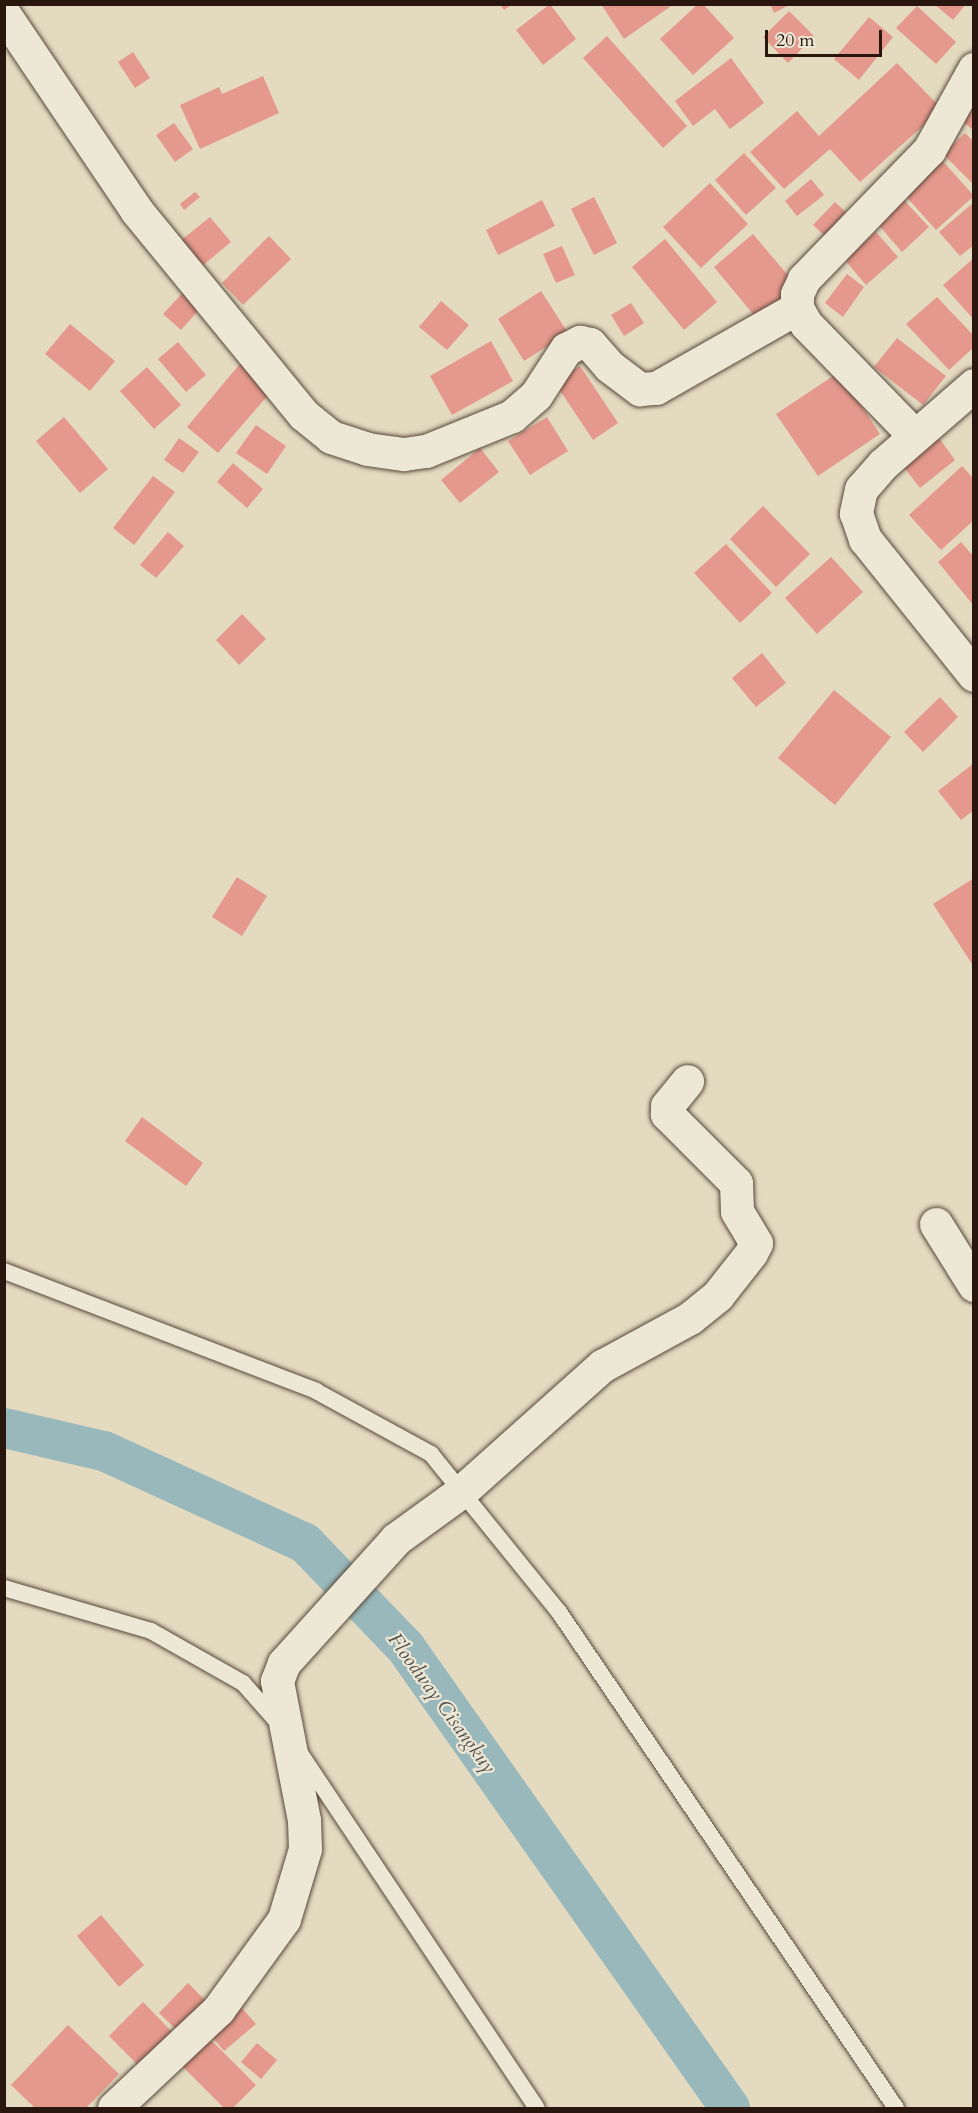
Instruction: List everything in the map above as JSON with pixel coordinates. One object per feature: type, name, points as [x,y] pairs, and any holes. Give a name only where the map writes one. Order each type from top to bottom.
[{"type":"street","points":[[4,14],[136,210],[304,415],[331,437],[367,449],[404,454],[426,451],[512,416],[536,395],[566,349],[580,342],[590,344],[609,366],[640,389],[656,388],[796,308],[804,279],[929,150],[974,69]]},
{"type":"street","points":[[796,308],[807,324],[915,436]]},
{"type":"street","points":[[974,385],[915,436],[861,489],[856,513],[865,538],[974,675]]},
{"type":"street","points":[[114,2109],[218,2010],[284,1919],[305,1850],[304,1820],[277,1681],[284,1663],[396,1539],[462,1491],[602,1366],[690,1318],[718,1295],[751,1253],[756,1243],[737,1211],[736,1183],[667,1114],[667,1106],[687,1081]]},
{"type":"street","points":[[936,1224],[974,1285]]},
{"type":"lane","points":[[4,1271],[316,1391],[431,1454],[559,1612],[896,2109]]},
{"type":"lane","points":[[4,1588],[151,1631],[243,1683],[286,1731],[537,2109]]},
{"type":"building","points":[[500,4],[513,4],[504,10]]},
{"type":"building","points":[[550,4],[576,39],[543,65],[516,30]]},
{"type":"building","points":[[601,4],[674,4],[624,39]]},
{"type":"building","points":[[698,4],[703,4],[734,38],[693,75],[660,39]]},
{"type":"building","points":[[770,4],[791,4],[774,13]]},
{"type":"building","points":[[934,4],[966,4],[953,20]]},
{"type":"building","points":[[917,6],[956,42],[936,64],[896,28]]},
{"type":"building","points":[[789,11],[814,36],[788,63],[763,37]]},
{"type":"building","points":[[869,17],[893,37],[859,80],[834,59]]},
{"type":"building","points":[[607,36],[687,126],[663,148],[583,58]]},
{"type":"building","points":[[133,52],[150,78],[135,88],[118,62]]},
{"type":"building","points":[[731,58],[764,103],[730,129],[715,109],[693,126],[675,101]]},
{"type":"building","points":[[897,63],[942,109],[860,182],[830,149],[784,189],[750,152],[797,111],[819,136]]},
{"type":"building","points":[[263,76],[279,113],[200,149],[180,105],[219,87],[222,94]]},
{"type":"building","points":[[974,104],[974,131],[960,119]]},
{"type":"building","points":[[174,123],[193,149],[175,162],[156,135]]},
{"type":"building","points":[[965,133],[974,142],[974,185],[943,154]]},
{"type":"building","points":[[744,153],[776,188],[746,215],[715,180]]},
{"type":"building","points":[[940,158],[974,196],[936,230],[902,192]]},
{"type":"building","points":[[811,179],[824,195],[797,216],[785,201]]},
{"type":"building","points":[[710,183],[748,224],[701,268],[663,227]]},
{"type":"building","points":[[195,192],[200,197],[184,210],[180,204]]},
{"type":"building","points":[[594,197],[617,243],[594,255],[571,209]]},
{"type":"building","points":[[902,198],[929,227],[902,252],[876,222]]},
{"type":"building","points":[[542,200],[555,226],[498,255],[486,230]]},
{"type":"building","points":[[835,202],[850,216],[828,239],[813,225]]},
{"type":"building","points":[[974,202],[974,245],[960,256],[939,232]]},
{"type":"building","points":[[210,217],[231,242],[195,272],[174,246]]},
{"type":"building","points":[[876,232],[898,257],[866,285],[844,259]]},
{"type":"building","points":[[753,234],[797,286],[758,320],[714,267]]},
{"type":"building","points":[[269,236],[291,259],[243,305],[222,283]]},
{"type":"building","points":[[665,239],[717,302],[684,330],[632,267]]},
{"type":"building","points":[[562,246],[575,275],[556,283],[543,254]]},
{"type":"building","points":[[974,258],[974,320],[943,285]]},
{"type":"building","points":[[847,274],[864,287],[843,317],[825,303]]},
{"type":"building","points":[[189,286],[206,302],[181,330],[163,314]]},
{"type":"building","points":[[541,291],[568,333],[524,361],[498,319]]},
{"type":"building","points":[[937,297],[974,336],[974,347],[949,370],[906,324]]},
{"type":"building","points":[[441,301],[469,325],[447,350],[419,327]]},
{"type":"building","points":[[631,303],[644,323],[624,336],[611,315]]},
{"type":"building","points":[[70,324],[115,361],[90,391],[45,354]]},
{"type":"building","points":[[897,338],[946,376],[923,405],[874,367]]},
{"type":"building","points":[[491,341],[513,381],[452,415],[430,376]]},
{"type":"building","points":[[178,342],[206,375],[186,392],[158,359]]},
{"type":"building","points":[[244,359],[276,386],[218,453],[187,427]]},
{"type":"building","points":[[580,366],[618,423],[593,440],[555,383]]},
{"type":"building","points":[[147,367],[181,405],[154,429],[120,391]]},
{"type":"building","points":[[839,372],[880,434],[818,476],[776,414]]},
{"type":"building","points":[[64,417],[108,469],[80,493],[36,441]]},
{"type":"building","points":[[547,417],[568,451],[530,475],[508,441]]},
{"type":"building","points":[[256,425],[286,446],[267,474],[236,453]]},
{"type":"building","points":[[179,438],[199,452],[183,473],[164,460]]},
{"type":"building","points":[[939,438],[955,460],[920,488],[903,466]]},
{"type":"building","points":[[480,448],[499,472],[460,503],[441,480]]},
{"type":"building","points":[[233,463],[263,489],[247,508],[217,482]]},
{"type":"building","points":[[962,466],[974,479],[974,520],[941,550],[909,515]]},
{"type":"building","points":[[153,476],[175,492],[134,545],[113,528]]},
{"type":"building","points":[[763,506],[810,554],[776,587],[730,539]]},
{"type":"building","points":[[168,532],[184,546],[156,578],[140,565]]},
{"type":"building","points":[[961,542],[974,557],[974,606],[938,562]]},
{"type":"building","points":[[726,544],[772,593],[740,623],[694,573]]},
{"type":"building","points":[[831,557],[863,592],[817,634],[785,598]]},
{"type":"building","points":[[242,614],[266,639],[239,665],[216,640]]},
{"type":"building","points":[[762,653],[786,683],[756,707],[732,678]]},
{"type":"building","points":[[834,690],[891,737],[835,805],[778,758]]},
{"type":"building","points":[[940,697],[958,717],[923,752],[904,732]]},
{"type":"building","points":[[974,763],[974,810],[961,820],[938,791]]},
{"type":"building","points":[[237,877],[267,896],[242,936],[212,917]]},
{"type":"building","points":[[974,878],[974,967],[933,904]]},
{"type":"building","points":[[142,1117],[203,1163],[186,1186],[125,1141]]},
{"type":"building","points":[[101,1915],[144,1965],[119,1987],[77,1936]]},
{"type":"building","points":[[188,1983],[211,2006],[182,2035],[159,2013]]},
{"type":"building","points":[[235,2000],[256,2024],[224,2051],[203,2026]]},
{"type":"building","points":[[143,2002],[177,2037],[144,2071],[109,2036]]},
{"type":"building","points":[[68,2025],[119,2074],[86,2108],[35,2108],[11,2085]]},
{"type":"building","points":[[209,2038],[256,2085],[233,2108],[224,2108],[181,2065]]},
{"type":"building","points":[[257,2043],[277,2060],[261,2079],[241,2062]]},
{"type":"waterway","name":"Floodway Cisangkuy","points":[[4,1428],[104,1451],[305,1543],[406,1648],[730,2108]]}]
